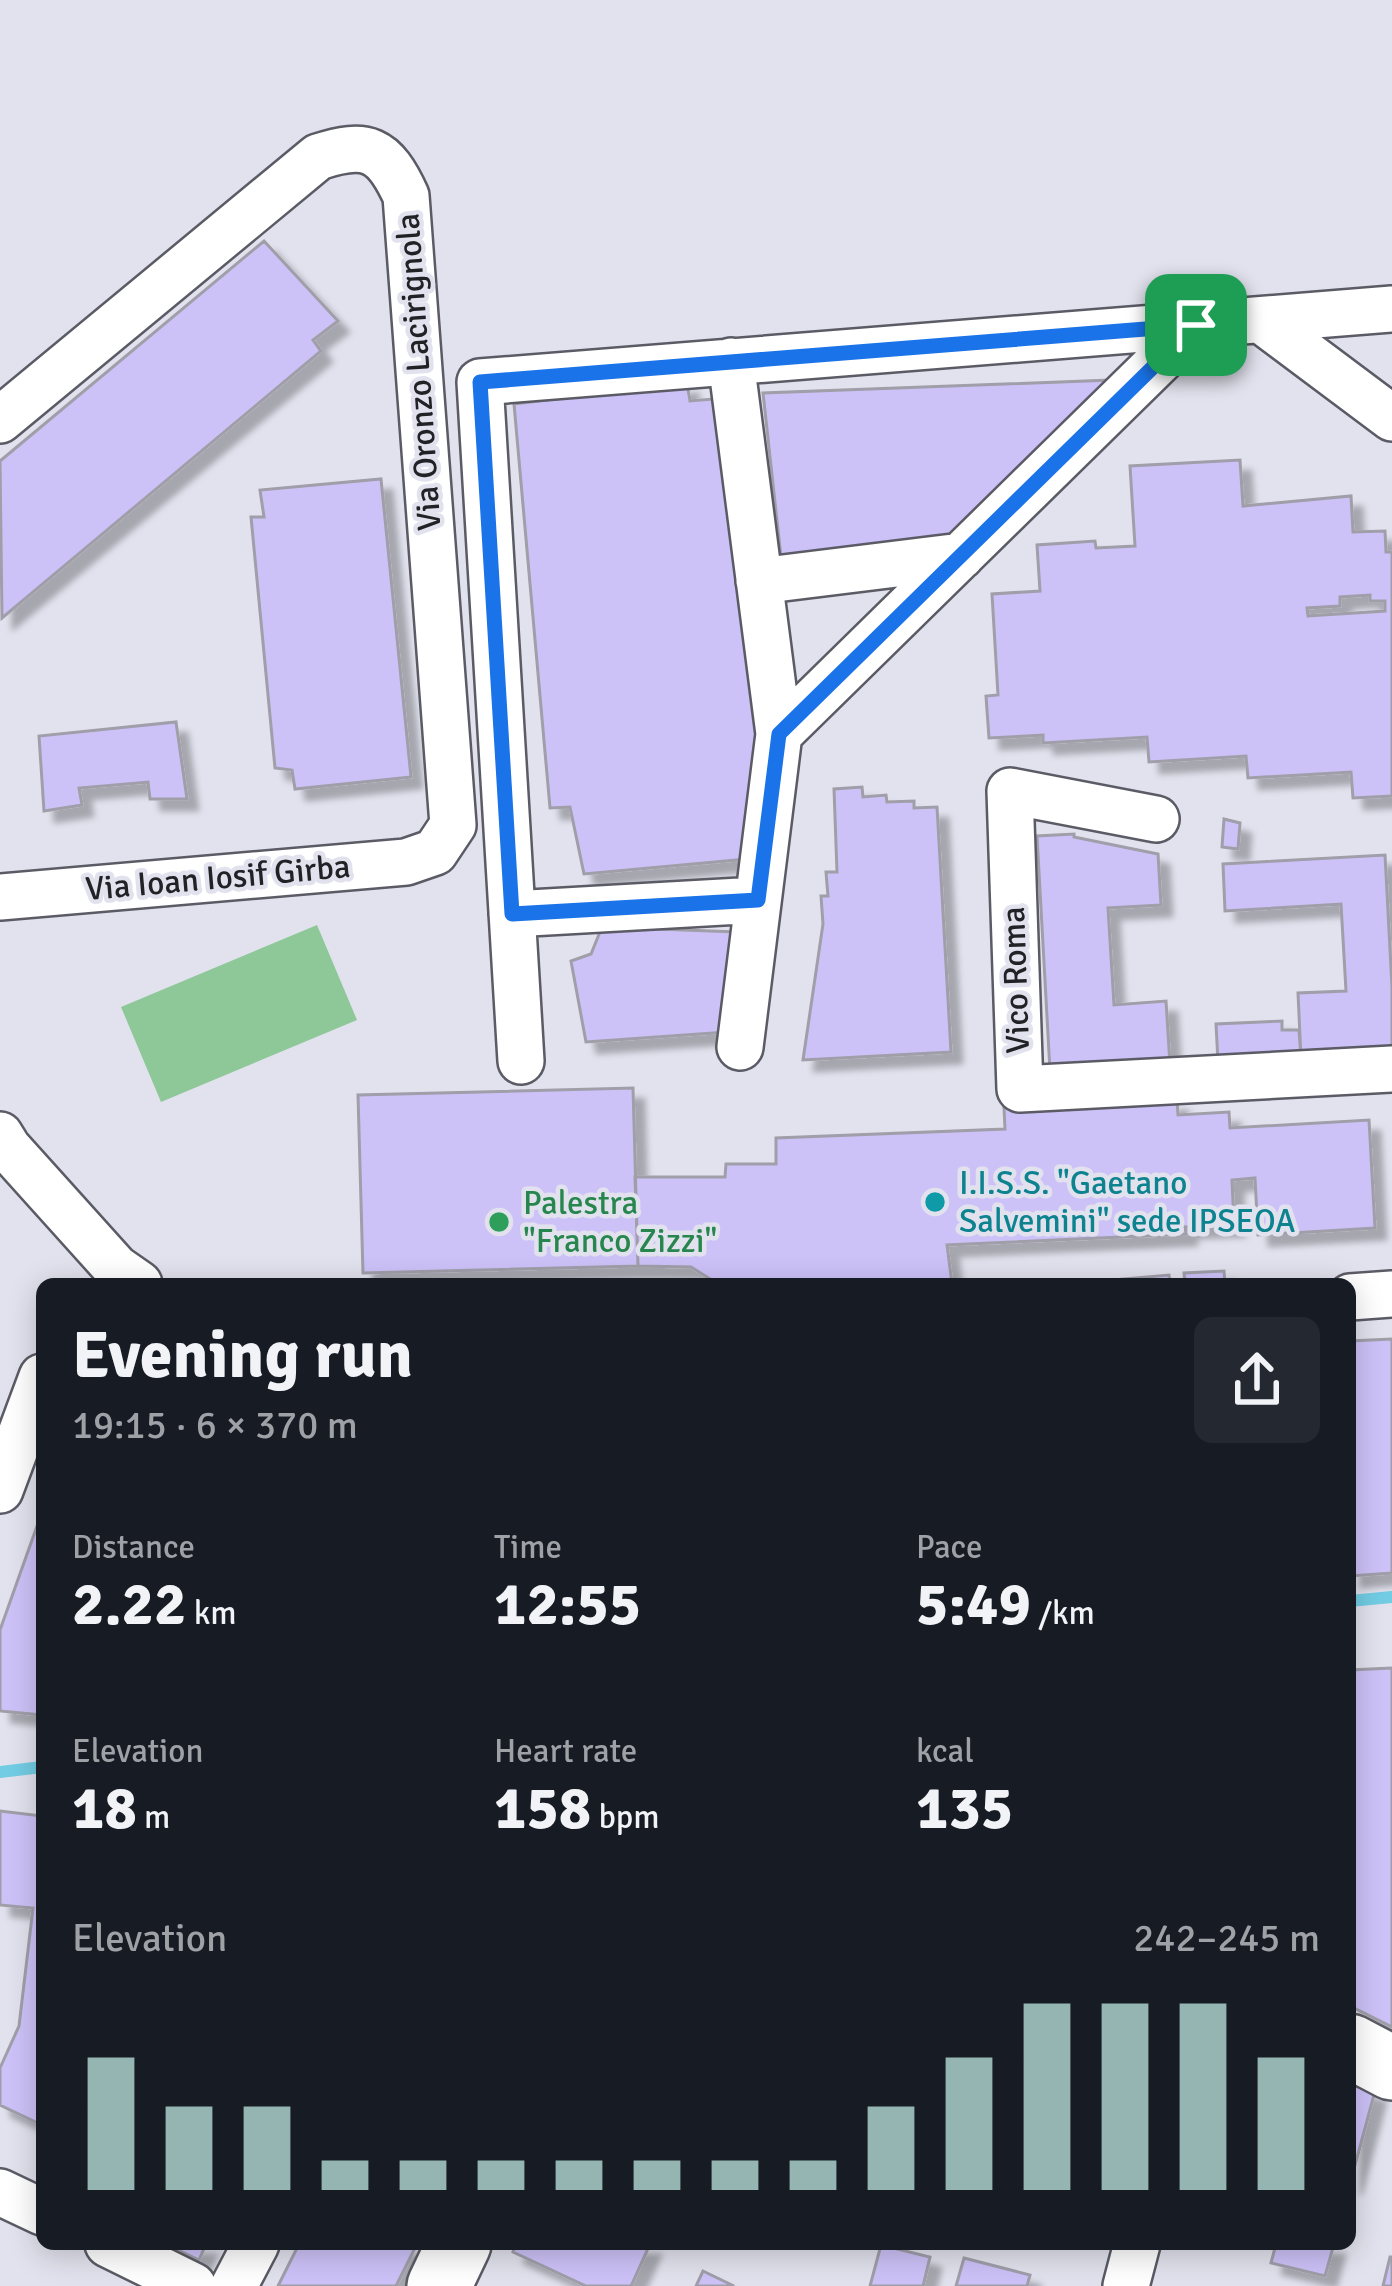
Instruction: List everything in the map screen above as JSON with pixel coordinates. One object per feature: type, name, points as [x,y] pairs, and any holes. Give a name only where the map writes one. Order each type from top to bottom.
[{"type":"street","name":"Via Oronzo Lacirignola","points":[[0,420],[318,157],[346,148],[373,151],[394,171],[406,196],[453,825],[436,852]]},
{"type":"street","points":[[521,1061],[480,382],[1392,309]]},
{"type":"street","points":[[1261,320],[1392,418]]},
{"type":"street","points":[[779,734],[1196,325]]},
{"type":"street","points":[[731,362],[779,734],[740,1046]]},
{"type":"street","points":[[759,581],[961,556]]},
{"type":"street","name":"Vico Roma","points":[[1156,820],[1010,791],[1020,1089],[1392,1069]]},
{"type":"street","name":"Via Ioan Iosif Girba","points":[[0,896],[406,862],[436,852]]},
{"type":"street","points":[[512,914],[758,900]]},
{"type":"street","points":[[0,1135],[115,1278]]},
{"type":"street","points":[[1356,1297],[1392,1294]]},
{"type":"street","points":[[0,1490],[36,1393]]},
{"type":"street","points":[[1356,2048],[1392,2068]]},
{"type":"street","points":[[0,2192],[36,2209]]},
{"type":"street","points":[[120,2250],[193,2286]]},
{"type":"street","points":[[234,2286],[253,2250]]},
{"type":"street","points":[[439,2286],[456,2250]]},
{"type":"street","points":[[1126,2286],[1135,2250]]},
{"type":"green space","points":[[317,925],[357,1020],[161,1102],[121,1007]]},
{"type":"building","points":[[264,241],[338,321],[313,340],[321,351],[2,618],[0,461]]},
{"type":"building","points":[[1113,380],[946,539],[781,557],[763,393]]},
{"type":"building","points":[[687,383],[690,401],[713,399],[763,724],[747,859],[584,874],[570,807],[550,808],[514,404]]},
{"type":"building","points":[[1240,460],[1243,506],[1351,496],[1353,532],[1385,531],[1386,552],[1392,552],[1392,796],[1353,798],[1351,772],[1248,778],[1246,756],[1149,762],[1147,737],[1043,743],[1043,735],[989,738],[986,696],[998,695],[992,594],[1040,591],[1037,545],[1095,541],[1096,548],[1135,546],[1130,466]],"holes":[[[1370,595],[1370,601],[1385,601],[1385,611],[1308,616],[1307,608],[1340,606],[1340,597]]]},
{"type":"building","points":[[381,479],[411,777],[295,789],[292,770],[275,768],[251,517],[264,517],[260,490]]},
{"type":"building","points":[[176,722],[187,799],[150,799],[148,782],[79,788],[82,805],[44,811],[39,736]]},
{"type":"building","points":[[862,787],[863,797],[886,795],[887,802],[914,801],[914,808],[937,807],[951,1052],[803,1060],[823,924],[821,896],[828,896],[826,872],[837,872],[834,789]]},
{"type":"building","points":[[1224,819],[1240,823],[1238,849],[1222,847]]},
{"type":"building","points":[[1074,834],[1158,854],[1161,905],[1108,908],[1114,1005],[1166,1001],[1170,1065],[1050,1071],[1037,836]]},
{"type":"building","points":[[1385,855],[1392,1053],[1301,1058],[1298,993],[1346,991],[1341,904],[1225,911],[1223,864]]},
{"type":"building","points":[[602,927],[737,932],[727,1032],[586,1042],[571,961],[591,954]]},
{"type":"building","points":[[1282,1021],[1282,1030],[1299,1030],[1301,1058],[1218,1062],[1216,1024]]},
{"type":"building","name":"Palestra \"Franco Zizzi\"","points":[[633,1088],[638,1266],[363,1273],[358,1095]]},
{"type":"building","name":"I.I.S.S. \"Gaetano Salvemini\" sede IPSEOA","points":[[1177,1100],[1178,1115],[1229,1112],[1230,1128],[1369,1120],[1375,1228],[1258,1235],[1255,1178],[1232,1180],[1234,1225],[1185,1227],[1186,1234],[947,1245],[951,1278],[708,1278],[691,1267],[638,1266],[635,1177],[725,1177],[726,1164],[776,1164],[776,1138],[1005,1129],[1004,1108]]},
{"type":"building","points":[[1224,1271],[1225,1278],[1184,1278],[1184,1273]]},
{"type":"building","points":[[1392,1339],[1392,1573],[1356,1576],[1356,1341]]},
{"type":"building","points":[[36,1529],[36,1714],[0,1711],[0,1630]]},
{"type":"building","points":[[1392,1668],[1392,2027],[1356,2009],[1356,1670]]},
{"type":"building","points":[[0,1811],[36,1815],[36,2122],[0,2105],[0,2068],[19,2026],[33,1908],[0,1905]]},
{"type":"building","points":[[1356,2086],[1375,2091],[1356,2162]]},
{"type":"building","points":[[178,2250],[203,2250],[199,2260]]},
{"type":"building","points":[[296,2250],[414,2250],[396,2286],[278,2286]]},
{"type":"building","points":[[647,2250],[631,2286],[586,2286],[513,2252]]},
{"type":"building","points":[[880,2250],[930,2257],[923,2286],[870,2286]]},
{"type":"building","points":[[1274,2250],[1332,2250],[1325,2276],[1271,2263]]},
{"type":"building","points":[[1390,2257],[1392,2286],[1383,2286]]},
{"type":"building","points":[[964,2258],[1030,2275],[1027,2286],[956,2286]]},
{"type":"building","points":[[703,2271],[734,2286],[696,2286]]},
{"type":"waterway","points":[[1356,1600],[1392,1597]]},
{"type":"waterway","points":[[0,1772],[36,1768]]},
{"type":"place","name":"I.I.S.S. \"Gaetano Salvemini\" sede IPSEOA","points":[[935,1202]]},
{"type":"place","name":"Palestra \"Franco Zizzi\"","points":[[499,1222]]},
{"type":"route","points":[[1196,325],[779,734],[758,900],[512,914],[480,382],[1196,325]]}]
